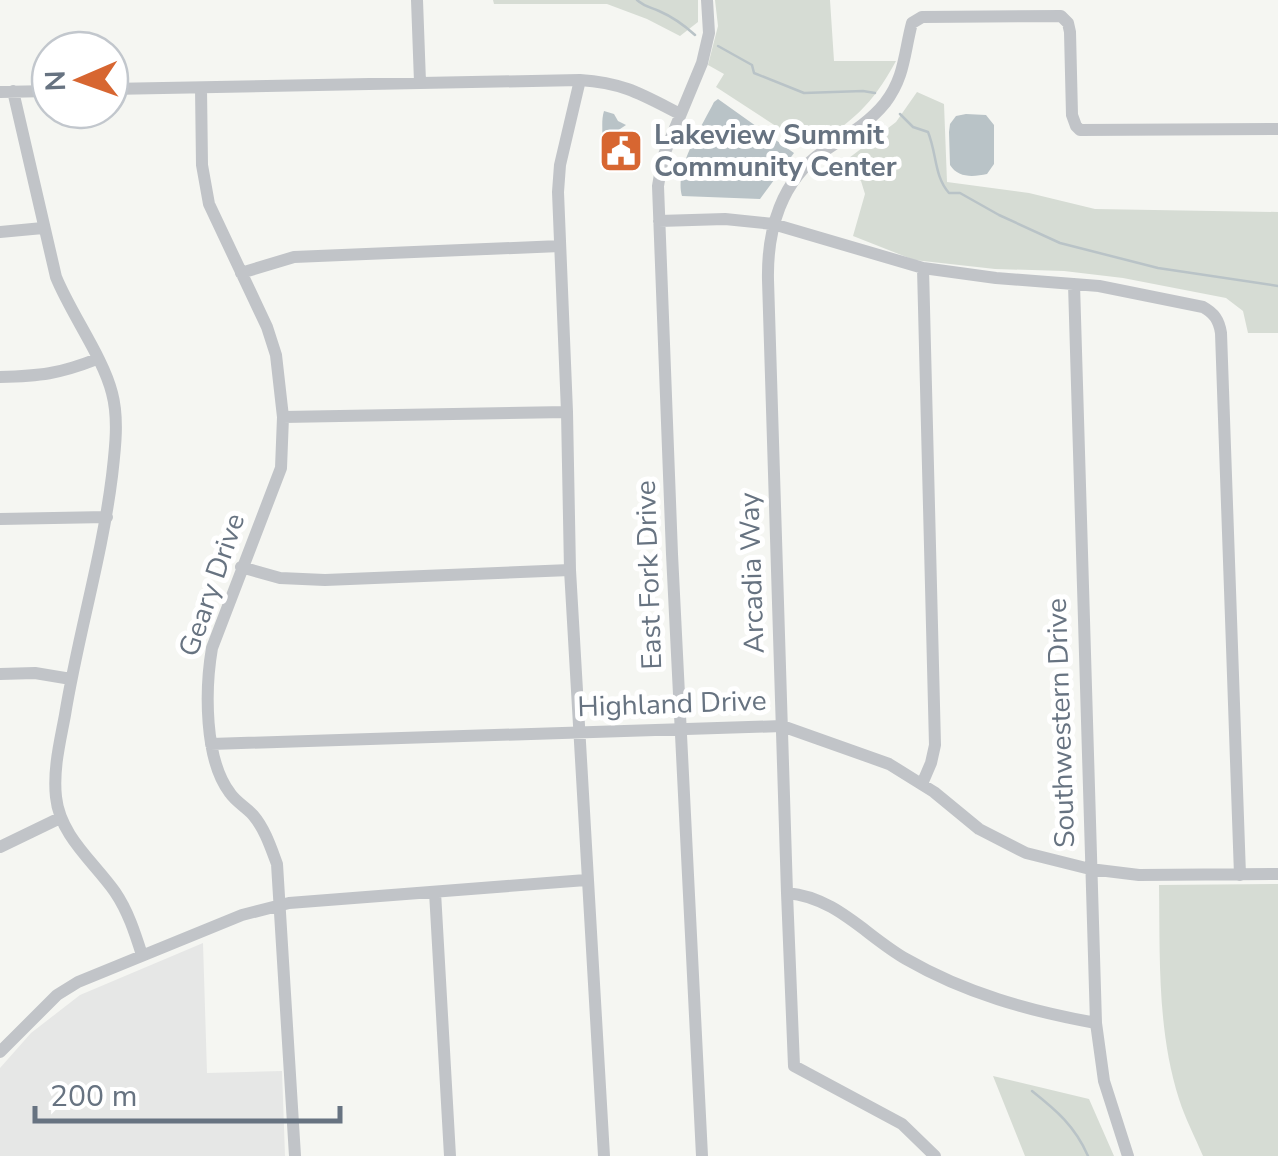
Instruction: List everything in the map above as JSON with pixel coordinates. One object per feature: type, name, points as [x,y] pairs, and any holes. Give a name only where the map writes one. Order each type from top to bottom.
[{"type":"street","points":[[418,0],[420,82]]},
{"type":"street","name":"East Fork Drive","points":[[702,1156],[658,186],[663,157],[702,64],[708,33],[707,0]]},
{"type":"street","name":"Arcadia Way","points":[[936,1156],[902,1124],[794,1066],[768,256],[773,224],[784,196],[805,167],[855,132],[885,103],[903,68],[912,23],[929,16],[1056,15],[1064,19],[1070,32],[1072,115],[1076,126],[1086,132],[1278,129]]},
{"type":"street","points":[[580,80],[560,166],[560,246],[570,570],[604,1156]]},
{"type":"street","points":[[130,89],[580,80],[628,88],[680,114]]},
{"type":"street","name":"Geary Drive","points":[[201,88],[202,165],[209,204],[267,326],[276,354],[284,418],[281,468],[212,648],[208,671],[211,744],[218,772],[231,794],[255,817],[277,864],[295,1156]]},
{"type":"street","points":[[6,91],[56,278],[112,394],[116,443],[107,517],[54,775],[60,818],[116,894],[142,955]]},
{"type":"street","points":[[659,221],[726,219],[773,224],[922,268],[1111,288],[1203,307],[1214,315],[1220,324],[1240,875]]},
{"type":"street","points":[[0,232],[43,228]]},
{"type":"street","points":[[241,272],[294,256],[560,246]]},
{"type":"street","points":[[922,268],[935,745],[922,784]]},
{"type":"street","name":"Southwestern Drive","points":[[1074,284],[1096,1023],[1104,1081],[1128,1156]]},
{"type":"street","points":[[0,377],[42,376],[97,359]]},
{"type":"street","points":[[284,418],[567,412]]},
{"type":"street","points":[[0,519],[107,517]]},
{"type":"street","points":[[241,568],[280,578],[325,580],[570,570]]},
{"type":"street","points":[[0,674],[35,673],[71,679]]},
{"type":"street","name":"Highland Drive","points":[[211,744],[782,726],[889,764],[922,784],[979,829],[1026,852],[1090,869],[1152,876],[1278,874]]},
{"type":"street","points":[[0,846],[60,818]]},
{"type":"street","points":[[0,1052],[58,995],[78,982],[242,914],[281,903],[586,880]]},
{"type":"street","points":[[435,892],[450,1156]]},
{"type":"street","points":[[787,893],[806,895],[830,906],[905,959],[977,993],[1043,1014],[1096,1023]]},
{"type":"shaded area","points":[[493,0],[698,0],[698,22],[680,36],[607,4],[494,4]]},
{"type":"shaded area","points":[[715,0],[830,0],[834,61],[896,61],[860,111],[811,149],[716,87],[724,74],[708,65],[718,26]]},
{"type":"shaded area","points":[[917,92],[944,104],[947,182],[1029,193],[1095,209],[1278,212],[1278,333],[1248,333],[1243,311],[1226,298],[1123,278],[914,260],[853,236],[865,194],[861,181],[832,171],[896,122]]},
{"type":"shaded area","points":[[718,99],[794,153],[760,199],[682,196],[685,161]]},
{"type":"shaded area","points":[[604,111],[626,125],[615,138],[606,141],[602,138]]},
{"type":"shaded area","points":[[986,115],[994,125],[994,164],[987,174],[966,176],[950,165],[950,124],[956,116]]},
{"type":"shaded area","points":[[1278,884],[1278,1156],[1203,1156],[1179,1099],[1167,1046],[1161,993],[1159,885]]},
{"type":"shaded area","points":[[203,943],[207,1073],[282,1071],[285,1156],[0,1156],[0,1068],[31,1033],[80,995]]},
{"type":"shaded area","points":[[993,1076],[1089,1099],[1114,1156],[1025,1156]]},
{"type":"waterway","points":[[637,0],[695,35]]},
{"type":"waterway","points":[[718,46],[752,65],[754,73],[804,93],[875,93]]},
{"type":"waterway","points":[[900,114],[913,127],[928,132],[941,179],[949,193],[960,193],[1060,243],[1158,268],[1278,286]]},
{"type":"waterway","points":[[1032,1091],[1064,1119],[1088,1156]]},
{"type":"place","name":"Lakeview Summit Community Center","points":[[621,151]]}]
